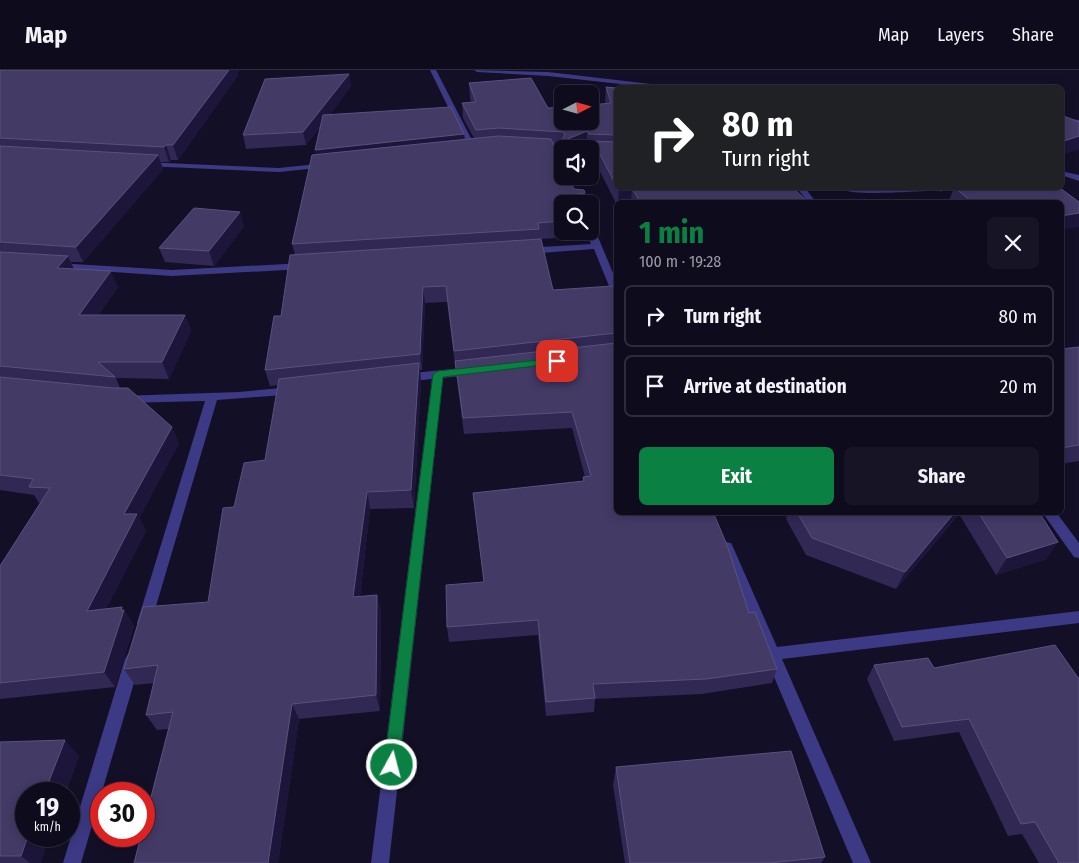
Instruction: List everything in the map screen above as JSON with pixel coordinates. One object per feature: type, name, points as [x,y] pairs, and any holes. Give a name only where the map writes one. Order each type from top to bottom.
[{"type":"street","points":[[433,70],[477,149],[463,150]]},
{"type":"street","points":[[478,70],[548,74],[653,85]]},
{"type":"street","points":[[1064,120],[1079,122]]},
{"type":"street","points":[[527,149],[554,152]]},
{"type":"street","points":[[136,164],[279,170],[337,164]]},
{"type":"street","points":[[1064,173],[1079,171]]},
{"type":"street","points":[[1064,173],[1079,178]]},
{"type":"street","points":[[803,190],[810,200]]},
{"type":"street","points":[[594,240],[614,285]]},
{"type":"street","points":[[519,251],[597,246]]},
{"type":"street","points":[[48,265],[172,273],[314,265]]},
{"type":"street","points":[[390,380],[487,369]]},
{"type":"street","points":[[380,863],[438,374]]},
{"type":"street","points":[[112,398],[239,396],[305,389]]},
{"type":"street","points":[[72,863],[212,397]]},
{"type":"street","points":[[1050,515],[1079,552]]},
{"type":"street","points":[[719,530],[862,863]]},
{"type":"street","points":[[772,654],[1079,617]]},
{"type":"building","points":[[0,70],[229,70],[173,145],[166,145],[164,147],[0,138]]},
{"type":"building","points":[[349,74],[303,132],[243,135],[265,79]]},
{"type":"building","points":[[531,78],[548,108],[554,108],[554,130],[599,130],[599,104],[611,103],[606,87],[614,88],[614,135],[589,134],[587,131],[568,140],[562,140],[565,134],[563,132],[499,128],[476,130],[462,103],[476,102],[469,83]]},
{"type":"building","points":[[451,107],[464,134],[315,150],[323,115]]},
{"type":"building","points":[[1064,116],[1079,122],[1079,136],[1064,141]]},
{"type":"building","points":[[498,136],[551,139],[554,146],[554,185],[572,185],[574,189],[584,190],[585,193],[554,195],[554,222],[538,223],[539,229],[292,244],[312,155]]},
{"type":"building","points":[[599,141],[614,142],[614,181],[599,152]]},
{"type":"building","points":[[0,146],[158,155],[76,247],[0,242]]},
{"type":"building","points":[[633,190],[795,190],[806,200],[639,200]]},
{"type":"building","points":[[957,190],[1063,190],[1079,202],[1079,213],[1064,216],[1064,200],[970,200]]},
{"type":"building","points":[[194,208],[240,212],[209,251],[159,248]]},
{"type":"building","points":[[541,239],[553,290],[613,286],[614,333],[454,351],[446,286],[423,287],[420,354],[265,370],[274,316],[281,316],[290,255]]},
{"type":"building","points":[[0,252],[68,256],[57,268],[111,271],[79,315],[185,315],[162,362],[98,362],[115,377],[0,366]]},
{"type":"building","points":[[614,343],[614,515],[714,515],[727,545],[749,613],[755,612],[777,669],[706,679],[593,684],[595,698],[546,702],[538,620],[447,627],[446,585],[484,582],[473,493],[584,481],[583,477],[591,476],[572,412],[463,418],[455,361]]},
{"type":"building","points":[[1079,347],[1079,445],[1064,448],[1064,349]]},
{"type":"building","points":[[419,363],[411,490],[367,492],[353,597],[377,595],[376,695],[292,704],[268,863],[134,863],[138,847],[155,847],[155,782],[173,712],[146,715],[158,665],[124,669],[143,607],[208,602],[223,508],[234,507],[244,463],[265,460],[279,379]]},
{"type":"building","points":[[0,377],[128,388],[172,427],[124,514],[137,514],[87,611],[122,607],[121,611],[124,610],[104,672],[0,683],[0,566],[50,488],[29,487],[33,479],[0,475]]},
{"type":"building","points":[[799,515],[952,515],[905,572],[812,538]]},
{"type":"building","points":[[980,515],[1041,515],[1058,542],[1007,558]]},
{"type":"building","points":[[1055,645],[1079,679],[1079,863],[1059,863],[1035,822],[1021,824],[969,719],[902,727],[874,665],[928,658],[934,668]]},
{"type":"building","points":[[65,740],[49,782],[15,782],[15,847],[24,847],[21,856],[0,856],[0,742]]},
{"type":"building","points":[[791,751],[825,857],[770,863],[630,863],[616,767]]},
{"type":"route","points":[[392,765],[438,374],[557,361]]}]
